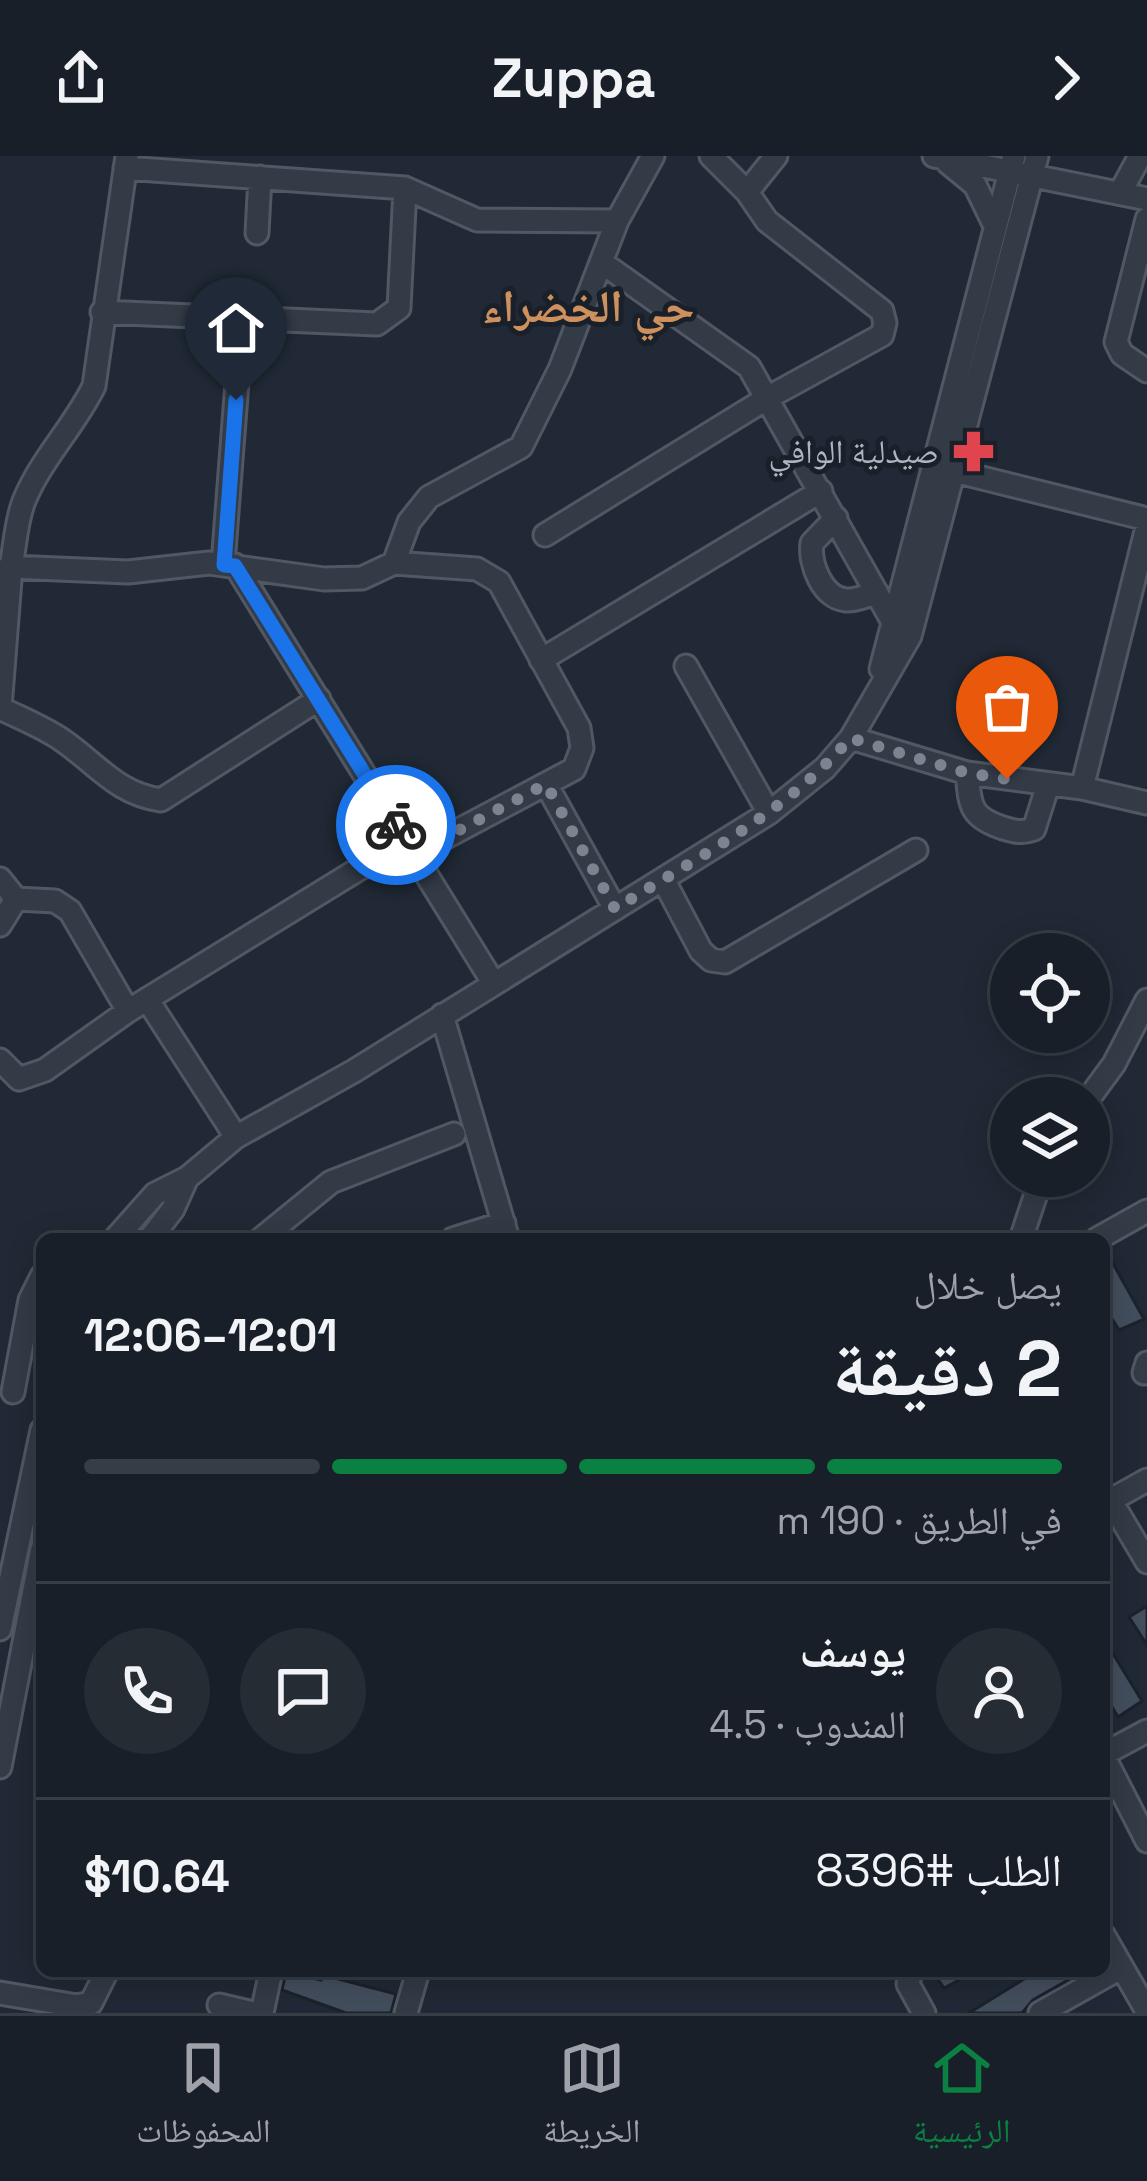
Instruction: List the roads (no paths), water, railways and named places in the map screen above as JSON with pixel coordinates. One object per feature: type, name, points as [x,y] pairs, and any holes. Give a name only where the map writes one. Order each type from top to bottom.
[{"type":"street","points":[[394,563],[410,521],[429,497],[521,447],[560,369],[617,221],[653,156]]},
{"type":"street","points":[[544,535],[769,397],[882,335],[882,311],[766,221],[747,192],[711,156]]},
{"type":"street","points":[[747,192],[776,156]]},
{"type":"street","points":[[1120,193],[1140,156]]},
{"type":"street","points":[[938,157],[1018,162],[1147,199]]},
{"type":"street","points":[[938,157],[975,185],[995,227]]},
{"type":"street","points":[[320,699],[161,800],[117,786],[62,740],[0,707],[6,570],[23,503],[47,458],[78,420],[94,386],[126,162],[405,188],[477,220],[617,221]]},
{"type":"street","points":[[874,693],[995,227],[1018,162]]},
{"type":"street","points":[[117,1233],[155,1194],[187,1178],[236,1137],[353,1071],[769,813],[825,768],[850,738],[910,636],[954,471],[1018,162]]},
{"type":"street","points":[[257,233],[260,177]]},
{"type":"street","points":[[102,312],[377,324],[399,308],[405,188]]},
{"type":"street","points":[[1147,219],[1116,342],[1123,354],[1147,371]]},
{"type":"street","points":[[601,262],[749,367],[893,622]]},
{"type":"street","points":[[242,318],[229,565],[320,699],[494,984]]},
{"type":"street","points":[[954,471],[1147,523],[1082,788]]},
{"type":"street","points":[[541,660],[820,491]]},
{"type":"street","points":[[836,518],[812,543],[813,565],[832,595],[840,599],[850,601],[877,592]]},
{"type":"street","points":[[0,1060],[19,1078],[45,1070],[137,1005],[410,847],[574,769],[582,748],[579,728],[499,582],[477,569],[394,563],[362,578],[324,579],[229,565],[128,572],[6,570]]},
{"type":"street","points":[[686,667],[769,813]]},
{"type":"street","points":[[850,738],[967,773],[1082,788],[1147,803]]},
{"type":"street","points":[[967,773],[974,812],[983,821],[1012,831],[1034,829],[1048,784]]},
{"type":"street","points":[[546,784],[615,909]]},
{"type":"street","points":[[663,879],[701,951],[710,960],[724,962],[916,850]]},
{"type":"street","points":[[0,879],[16,899],[55,901],[70,911],[236,1137]]},
{"type":"street","points":[[0,926],[16,899]]},
{"type":"street","points":[[1104,1077],[1147,1000]]},
{"type":"street","points":[[442,1015],[506,1231]]},
{"type":"street","points":[[269,1233],[332,1183],[454,1134]]},
{"type":"street","points":[[155,1233],[173,1210],[187,1178]]},
{"type":"street","points":[[1023,1233],[1035,1197]]},
{"type":"street","points":[[1108,1233],[1147,1211]]},
{"type":"street","points":[[14,1392],[36,1288]]},
{"type":"street","points":[[0,1629],[4,1584],[36,1457]]},
{"type":"street","points":[[1110,1500],[1147,1480]]},
{"type":"street","points":[[1110,1506],[1147,1562]]},
{"type":"street","points":[[0,1549],[19,1534]]},
{"type":"street","points":[[0,1767],[36,1576]]},
{"type":"street","points":[[4,1584],[33,1590]]},
{"type":"street","points":[[1110,1752],[1147,1731]]},
{"type":"street","points":[[1110,1767],[1147,1841]]},
{"type":"street","points":[[1110,1946],[1147,2011]]},
{"type":"street","points":[[1110,1974],[1122,1967]]},
{"type":"street","points":[[0,1993],[77,2006],[91,2002],[104,1977]]},
{"type":"street","points":[[219,2005],[258,2013],[270,1977]]},
{"type":"street","points":[[406,2013],[416,1977]]},
{"type":"street","points":[[910,1977],[908,1984],[924,2013]]},
{"type":"street","points":[[1040,2013],[1104,1977]]},
{"type":"place","name":"صيدلية الوافي","points":[[973,451]]},
{"type":"district","name":"حي الخضراء","points":[[588,306]]}]
